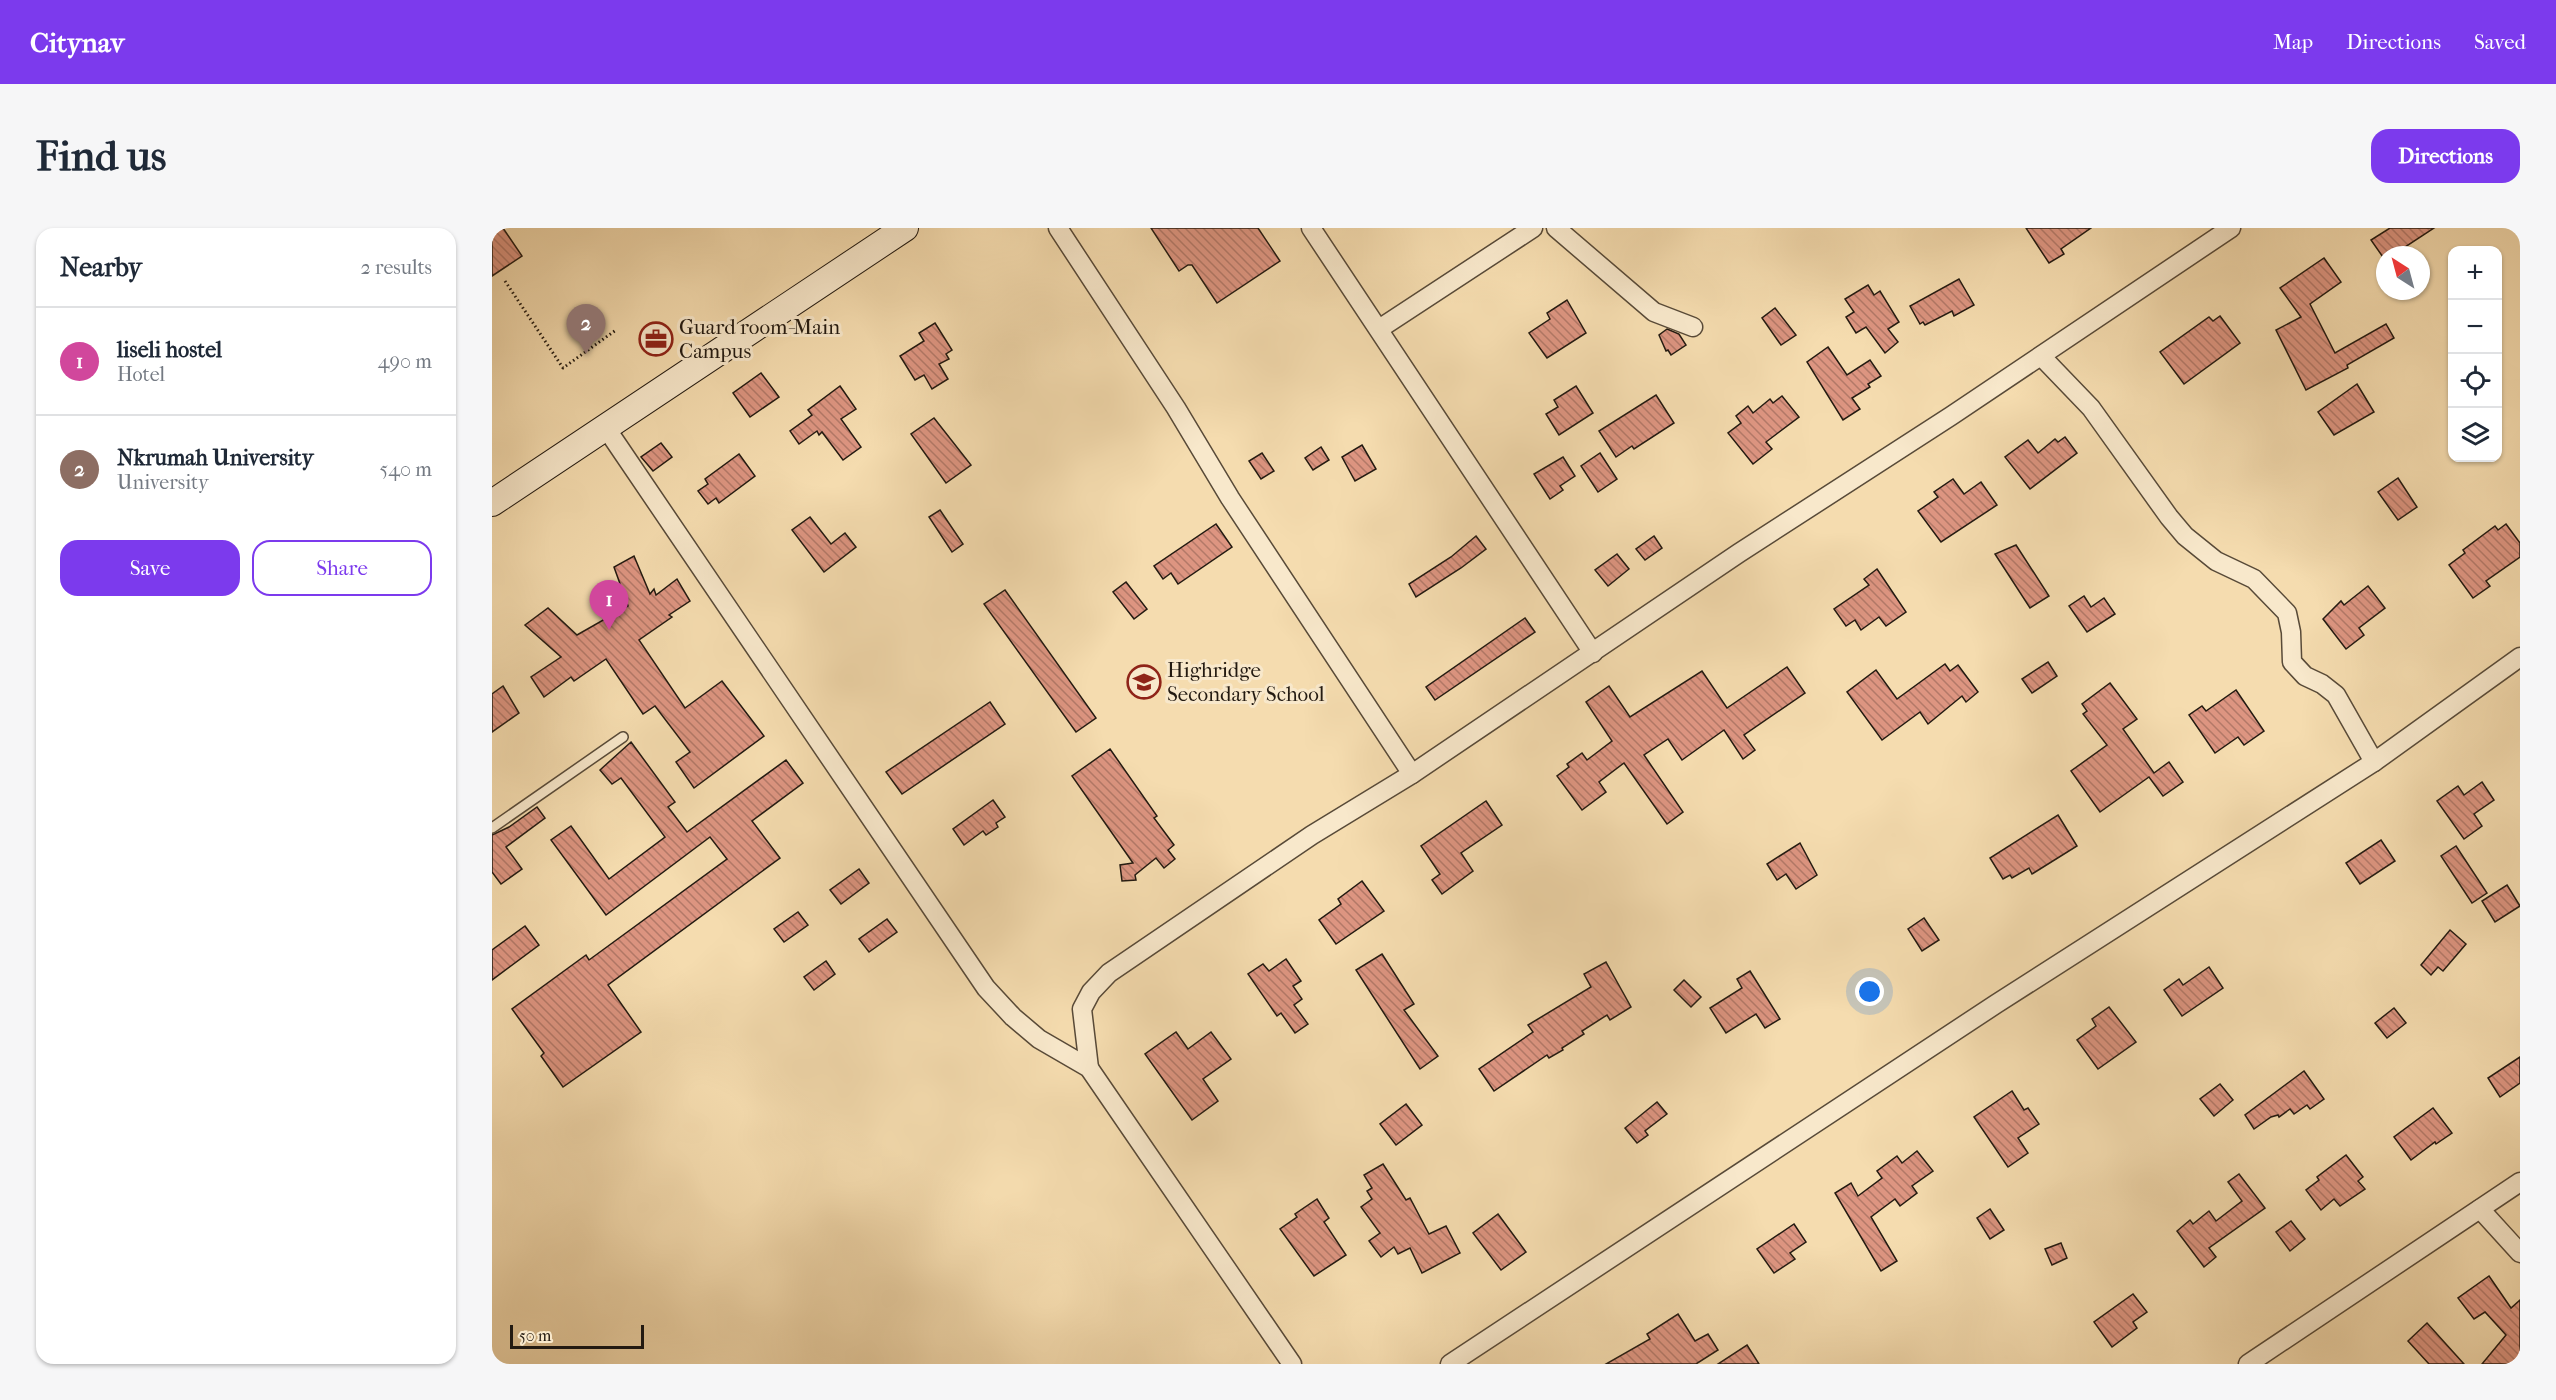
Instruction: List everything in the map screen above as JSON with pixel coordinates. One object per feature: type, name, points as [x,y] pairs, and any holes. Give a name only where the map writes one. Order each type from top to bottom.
[{"type":"street","points":[[492,503],[905,228]]},
{"type":"street","points":[[1058,228],[1176,408],[1230,498],[1412,774]]},
{"type":"street","points":[[1311,228],[1593,653]]},
{"type":"street","points":[[1379,329],[1533,228]]},
{"type":"street","points":[[1556,228],[1654,312],[1693,327]]},
{"type":"street","points":[[1089,1068],[1082,1010],[1091,992],[1109,973],[1312,835],[1412,774],[1739,553],[2041,356],[2231,228]]},
{"type":"street","points":[[2041,356],[2091,408],[2185,536],[2217,561],[2254,579],[2287,612],[2291,632],[2292,662],[2305,676],[2322,684],[2336,695],[2374,762]]},
{"type":"street","points":[[606,428],[986,987],[1013,1017],[1039,1039],[1089,1068],[1292,1364]]},
{"type":"street","points":[[1450,1364],[2006,997],[2374,762],[2520,657]]},
{"type":"street","points":[[2248,1364],[2520,1182]]},
{"type":"street","points":[[2480,1209],[2520,1253]]},
{"type":"lane","points":[[492,828],[623,737]]},
{"type":"path","points":[[505,281],[563,368],[616,330]]},
{"type":"building","points":[[492,228],[503,228],[522,256],[492,276]]},
{"type":"building","points":[[1151,228],[1258,228],[1280,261],[1217,303],[1192,265],[1179,271]]},
{"type":"building","points":[[2026,228],[2091,228],[2061,249],[2064,254],[2049,263]]},
{"type":"building","points":[[2390,228],[2434,228],[2407,246],[2376,247],[2371,240]]},
{"type":"building","points":[[2324,258],[2341,282],[2310,304],[2335,353],[2386,324],[2394,338],[2347,365],[2348,368],[2306,390],[2276,330],[2301,317],[2280,288]]},
{"type":"building","points":[[1959,279],[1974,305],[1954,316],[1952,311],[1925,325],[1923,322],[1920,324],[1910,306]]},
{"type":"building","points":[[1868,285],[1874,295],[1880,291],[1899,322],[1888,329],[1898,342],[1885,353],[1866,327],[1856,333],[1846,317],[1854,312],[1845,299]]},
{"type":"building","points":[[1567,300],[1586,333],[1547,358],[1529,333],[1550,319],[1547,313]]},
{"type":"building","points":[[1775,308],[1796,335],[1781,345],[1762,318]]},
{"type":"building","points":[[2220,316],[2240,343],[2184,384],[2160,352],[2209,317],[2213,321]]},
{"type":"building","points":[[935,323],[952,350],[946,354],[949,359],[939,364],[948,379],[932,389],[924,375],[915,380],[900,356],[924,341],[919,333]]},
{"type":"building","name":"Guard room-Main Campus","points":[[659,329],[666,340],[652,349],[645,338]]},
{"type":"building","points":[[1667,329],[1679,334],[1686,345],[1671,355],[1668,350],[1666,351],[1659,335]]},
{"type":"building","points":[[1828,347],[1847,375],[1870,360],[1881,376],[1868,384],[1870,387],[1852,398],[1860,409],[1843,420],[1807,362]]},
{"type":"building","points":[[761,373],[779,397],[750,417],[733,393]]},
{"type":"building","points":[[2357,384],[2374,412],[2334,435],[2318,412]]},
{"type":"building","points":[[840,386],[856,409],[841,419],[861,447],[843,460],[822,432],[819,435],[817,431],[799,444],[790,431],[812,415],[808,410]]},
{"type":"building","points":[[1576,386],[1593,413],[1559,435],[1546,414],[1558,407],[1554,400]]},
{"type":"building","points":[[1656,395],[1674,423],[1634,449],[1632,446],[1616,457],[1599,431]]},
{"type":"building","points":[[1782,396],[1799,417],[1766,442],[1772,449],[1753,464],[1728,433],[1741,423],[1736,416],[1748,406],[1753,413],[1770,399],[1773,403]]},
{"type":"building","points":[[934,418],[971,465],[946,483],[911,434]]},
{"type":"building","points":[[2065,437],[2077,453],[2030,489],[2005,457],[2028,440],[2038,453],[2055,439],[2058,442]]},
{"type":"building","points":[[661,443],[672,457],[653,471],[641,457]]},
{"type":"building","points":[[1362,445],[1376,469],[1355,481],[1342,457]]},
{"type":"building","points":[[1321,447],[1329,460],[1313,470],[1305,458]]},
{"type":"building","points":[[1262,453],[1274,471],[1261,479],[1249,461]]},
{"type":"building","points":[[1600,453],[1617,479],[1598,492],[1581,466]]},
{"type":"building","points":[[739,454],[755,476],[719,503],[716,498],[708,504],[698,491],[708,484],[705,479]]},
{"type":"building","points":[[1563,457],[1575,476],[1560,486],[1563,490],[1550,499],[1534,474]]},
{"type":"building","points":[[2398,478],[2417,507],[2398,520],[2378,492]]},
{"type":"building","points":[[1953,479],[1964,494],[1981,482],[1997,505],[1941,542],[1918,511],[1938,497],[1934,492]]},
{"type":"building","points":[[940,510],[963,544],[952,552],[929,517]]},
{"type":"building","points":[[810,517],[831,544],[845,533],[856,547],[824,572],[792,530]]},
{"type":"building","points":[[1216,524],[1232,547],[1178,584],[1171,573],[1163,579],[1154,566]]},
{"type":"building","points":[[2506,524],[2520,543],[2520,557],[2486,581],[2490,586],[2473,598],[2449,565],[2465,553],[2463,550],[2495,526],[2498,530]]},
{"type":"building","points":[[1476,536],[1486,549],[1416,597],[1409,584],[1451,557]]},
{"type":"building","points":[[1654,536],[1662,548],[1645,560],[1636,549]]},
{"type":"building","points":[[2016,545],[2049,596],[2030,608],[1995,554]]},
{"type":"building","points":[[1617,554],[1629,569],[1608,586],[1595,570]]},
{"type":"building","points":[[634,556],[650,594],[654,589],[656,595],[677,579],[690,601],[639,640],[685,708],[722,681],[764,736],[694,788],[676,762],[690,752],[655,706],[643,714],[606,659],[574,681],[571,677],[544,697],[531,677],[561,657],[525,625],[548,608],[577,635],[628,606],[614,567]]},
{"type":"building","points":[[1877,569],[1906,612],[1886,626],[1879,617],[1861,630],[1855,620],[1846,626],[1834,609],[1869,585],[1864,579]]},
{"type":"building","points":[[1126,582],[1147,609],[1134,619],[1113,592]]},
{"type":"building","points":[[2368,586],[2385,608],[2359,628],[2364,635],[2346,649],[2323,619],[2341,601],[2344,605]]},
{"type":"building","points":[[1005,590],[1096,718],[1076,732],[984,604]]},
{"type":"building","points":[[2084,596],[2091,607],[2104,598],[2115,614],[2087,632],[2069,606]]},
{"type":"building","points":[[1525,618],[1535,632],[1435,700],[1426,687]]},
{"type":"building","points":[[2048,662],[2057,676],[2032,693],[2022,679]]},
{"type":"building","points":[[1945,664],[1950,671],[1958,665],[1978,692],[1966,702],[1962,696],[1928,724],[1920,712],[1882,740],[1847,692],[1876,670],[1897,699]]},
{"type":"building","points":[[1787,667],[1805,693],[1744,735],[1755,750],[1743,759],[1724,730],[1682,760],[1668,739],[1644,755],[1683,812],[1667,824],[1624,763],[1599,782],[1606,792],[1582,810],[1557,776],[1569,767],[1567,764],[1582,753],[1587,760],[1612,741],[1586,702],[1609,686],[1630,717],[1702,671],[1727,708]]},
{"type":"building","points":[[2110,683],[2137,719],[2123,729],[2154,773],[2169,762],[2183,782],[2163,796],[2149,777],[2100,812],[2071,771],[2107,745],[2083,714],[2087,711],[2082,704]]},
{"type":"building","points":[[503,686],[519,713],[492,732],[492,694]]},
{"type":"building","points":[[2236,690],[2264,731],[2244,745],[2238,737],[2215,753],[2189,715],[2202,706],[2206,711]]},
{"type":"building","points":[[990,702],[1005,724],[902,794],[886,772]]},
{"type":"building","points":[[631,742],[675,802],[668,807],[687,832],[786,760],[803,783],[752,821],[780,858],[608,985],[641,1032],[563,1087],[541,1056],[544,1053],[512,1009],[586,955],[589,960],[727,859],[710,837],[606,915],[551,840],[571,826],[609,879],[665,837],[621,778],[612,784],[600,770]]},
{"type":"building","points":[[1110,749],[1157,816],[1154,818],[1174,845],[1168,850],[1175,859],[1164,868],[1156,858],[1135,875],[1136,880],[1122,881],[1120,865],[1133,863],[1072,776]]},
{"type":"building","points":[[2482,782],[2494,800],[2474,814],[2482,826],[2464,839],[2437,801],[2458,786],[2464,795]]},
{"type":"building","points":[[993,800],[1005,817],[996,823],[998,827],[986,835],[983,831],[964,845],[953,829]]},
{"type":"building","points":[[1486,801],[1502,825],[1461,853],[1473,871],[1442,894],[1432,880],[1440,874],[1421,846]]},
{"type":"building","points":[[537,807],[545,818],[506,847],[522,869],[501,884],[492,872],[492,835],[509,827]]},
{"type":"building","points":[[2058,815],[2077,846],[2032,874],[2029,868],[2012,878],[2010,875],[2003,879],[1990,858]]},
{"type":"building","points":[[2381,840],[2395,861],[2360,884],[2346,863]]},
{"type":"building","points":[[1800,843],[1817,875],[1796,889],[1786,874],[1777,880],[1767,864]]},
{"type":"building","points":[[2456,846],[2487,893],[2472,903],[2441,856]]},
{"type":"building","points":[[859,869],[869,883],[841,904],[830,890]]},
{"type":"building","points":[[1362,881],[1384,911],[1336,944],[1319,920],[1341,904],[1338,899]]},
{"type":"building","points":[[2507,885],[2520,906],[2495,922],[2482,901]]},
{"type":"building","points":[[798,912],[808,925],[784,942],[774,929]]},
{"type":"building","points":[[1924,918],[1939,940],[1922,951],[1908,929]]},
{"type":"building","points":[[887,919],[897,932],[869,952],[859,939]]},
{"type":"building","points":[[525,926],[539,945],[492,980],[492,950]]},
{"type":"building","points":[[2450,930],[2466,944],[2443,971],[2438,967],[2431,975],[2421,965]]},
{"type":"building","points":[[1382,954],[1414,1004],[1404,1010],[1438,1056],[1420,1069],[1356,970]]},
{"type":"building","points":[[1286,959],[1301,981],[1293,986],[1302,999],[1294,1005],[1308,1024],[1295,1033],[1281,1013],[1277,1016],[1248,974],[1263,964],[1269,971]]},
{"type":"building","points":[[826,961],[835,974],[814,990],[804,977]]},
{"type":"building","points":[[1606,962],[1631,1007],[1610,1020],[1607,1015],[1582,1031],[1584,1034],[1562,1048],[1563,1050],[1549,1058],[1547,1055],[1494,1091],[1479,1069],[1533,1032],[1528,1025],[1591,987],[1584,974]]},
{"type":"building","points":[[2209,967],[2223,988],[2182,1016],[2164,990],[2179,979],[2183,985]]},
{"type":"building","points":[[1750,971],[1780,1019],[1765,1028],[1756,1014],[1726,1033],[1710,1008],[1742,988],[1737,979]]},
{"type":"building","points":[[1684,980],[1701,997],[1691,1007],[1674,990]]},
{"type":"building","points":[[2109,1007],[2136,1042],[2098,1069],[2077,1040],[2096,1026],[2092,1019]]},
{"type":"building","points":[[2394,1008],[2406,1023],[2387,1038],[2375,1023]]},
{"type":"building","points":[[1176,1032],[1188,1049],[1211,1032],[1231,1059],[1203,1079],[1218,1101],[1192,1120],[1145,1054]]},
{"type":"building","points":[[2520,1057],[2520,1083],[2500,1097],[2488,1078]]},
{"type":"building","points":[[2304,1071],[2324,1099],[2310,1109],[2307,1105],[2294,1114],[2290,1109],[2279,1117],[2278,1115],[2271,1117],[2254,1129],[2245,1115]]},
{"type":"building","points":[[2220,1084],[2233,1100],[2214,1116],[2200,1099]]},
{"type":"building","points":[[2012,1091],[2024,1110],[2028,1108],[2039,1124],[2018,1138],[2028,1153],[2008,1167],[1974,1117]]},
{"type":"building","points":[[1657,1102],[1667,1114],[1645,1131],[1648,1135],[1637,1143],[1625,1128]]},
{"type":"building","points":[[1406,1104],[1422,1125],[1396,1145],[1380,1124]]},
{"type":"building","points":[[2433,1108],[2452,1133],[2436,1144],[2435,1142],[2411,1160],[2394,1137]]},
{"type":"building","points":[[1917,1151],[1933,1171],[1912,1186],[1917,1193],[1900,1206],[1895,1199],[1871,1217],[1897,1261],[1881,1271],[1835,1193],[1851,1183],[1858,1196],[1882,1178],[1877,1171],[1897,1156],[1902,1163]]},
{"type":"building","points":[[2346,1155],[2363,1177],[2358,1181],[2365,1189],[2340,1206],[2334,1199],[2321,1210],[2306,1190],[2319,1180],[2317,1177]]},
{"type":"building","points":[[1383,1164],[1406,1200],[1410,1198],[1429,1234],[1446,1226],[1460,1253],[1422,1273],[1410,1248],[1398,1254],[1394,1247],[1381,1257],[1369,1241],[1380,1233],[1361,1207],[1372,1199],[1367,1191],[1372,1188],[1364,1175]]},
{"type":"building","points":[[2239,1174],[2265,1208],[2209,1248],[2216,1257],[2204,1267],[2177,1231],[2190,1220],[2193,1224],[2209,1211],[2216,1221],[2242,1201],[2228,1182]]},
{"type":"building","points":[[1317,1199],[1329,1218],[1324,1222],[1346,1255],[1314,1276],[1280,1229],[1297,1217],[1295,1214]]},
{"type":"building","points":[[1990,1209],[2004,1230],[1990,1239],[1977,1218]]},
{"type":"building","points":[[1498,1214],[1526,1252],[1501,1270],[1473,1233]]},
{"type":"building","points":[[2291,1221],[2305,1239],[2290,1251],[2276,1232]]},
{"type":"building","points":[[1794,1224],[1806,1242],[1790,1253],[1795,1259],[1774,1273],[1757,1249]]},
{"type":"building","points":[[2061,1243],[2067,1258],[2052,1265],[2045,1249]]},
{"type":"building","points":[[2489,1276],[2511,1308],[2520,1300],[2520,1358],[2514,1364],[2482,1364],[2506,1335],[2485,1312],[2474,1319],[2458,1298]]},
{"type":"building","points":[[2133,1294],[2147,1312],[2133,1322],[2137,1328],[2112,1347],[2094,1322]]},
{"type":"building","points":[[1678,1314],[1695,1341],[1708,1334],[1718,1350],[1696,1364],[1606,1364],[1650,1339],[1647,1334]]},
{"type":"building","points":[[2427,1323],[2464,1364],[2429,1364],[2408,1341]]},
{"type":"building","points":[[1747,1345],[1759,1364],[1718,1364]]},
{"type":"place","name":"Guard room-Main Campus","points":[[656,339]]},
{"type":"place","name":"Nkrumah University","points":[[586,354]]},
{"type":"place","name":"liseli hostel","points":[[609,630]]},
{"type":"place","name":"Highridge Secondary School","points":[[1144,682]]}]
